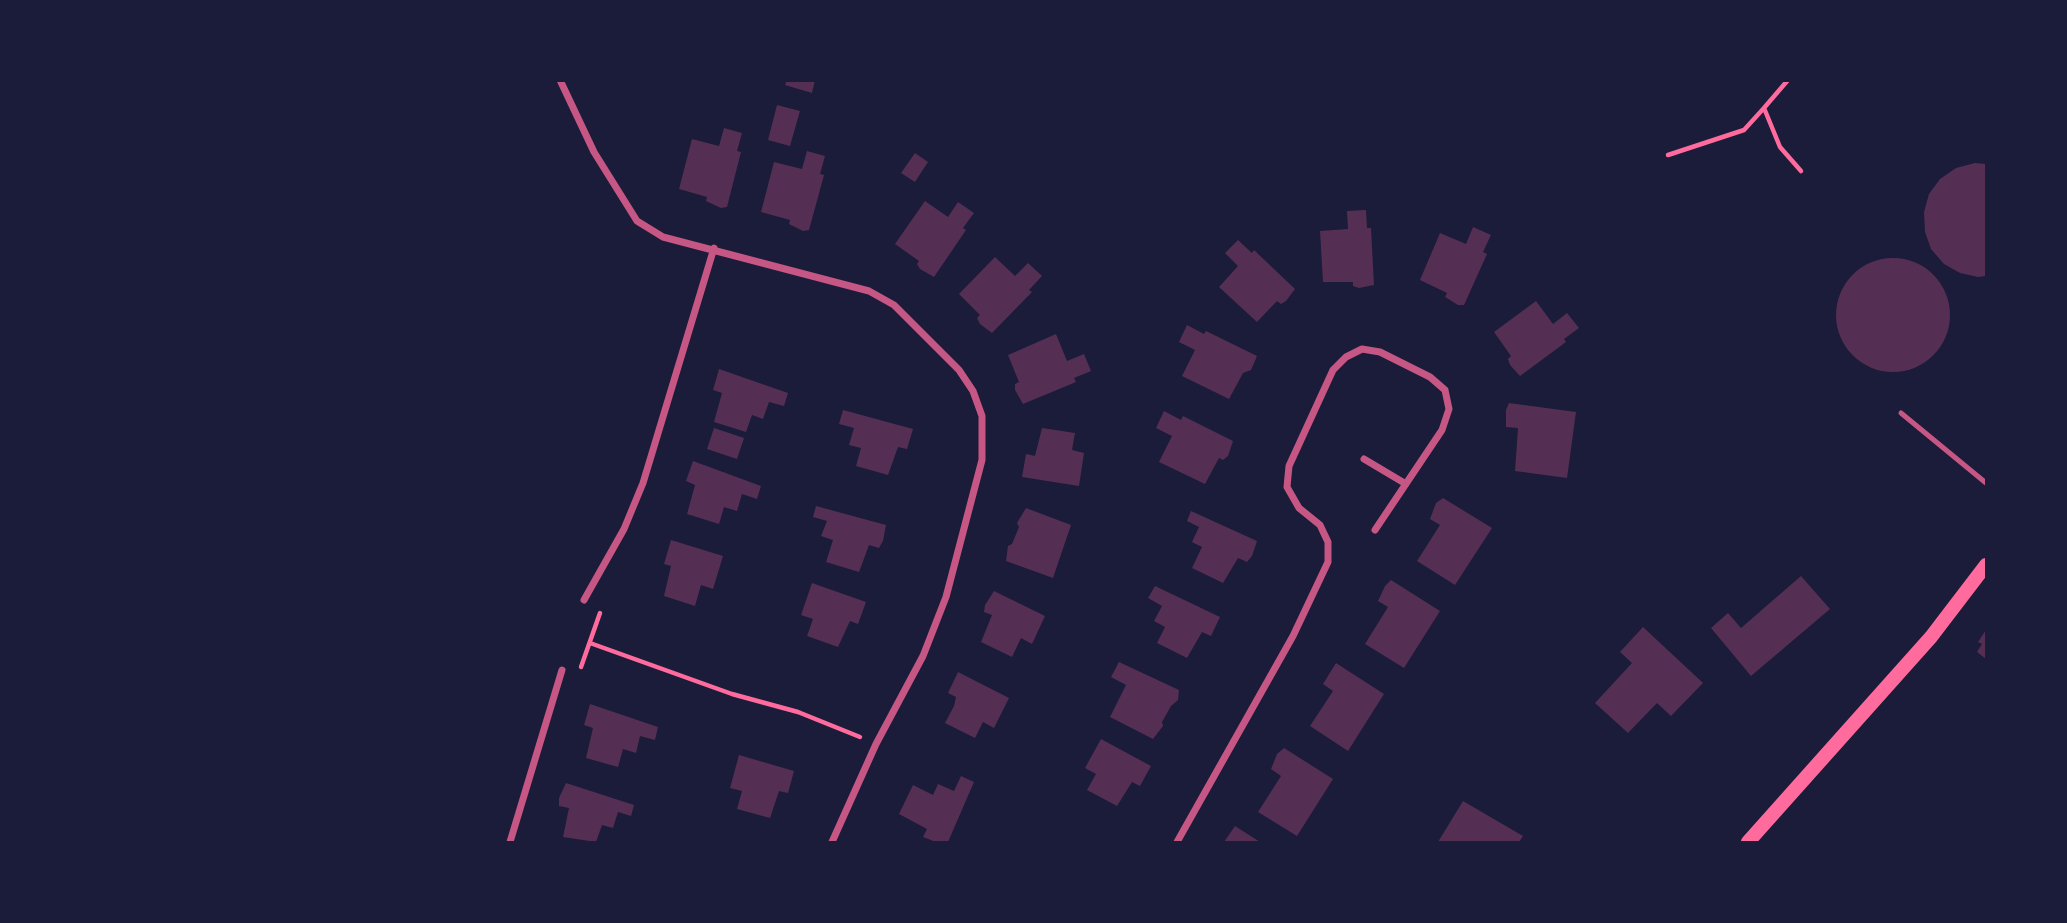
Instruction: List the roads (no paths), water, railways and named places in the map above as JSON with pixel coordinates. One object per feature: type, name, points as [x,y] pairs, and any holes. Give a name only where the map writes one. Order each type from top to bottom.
[{"type":"main road","points":[[1748,842],[1931,637],[1986,565]]},
{"type":"street","points":[[560,80],[594,152],[637,221],[663,237],[869,291],[894,305],[959,370],[973,391],[982,416],[982,460],[946,597],[923,656],[876,744],[832,842]]},
{"type":"street","points":[[584,600],[624,529],[643,483],[713,248]]},
{"type":"street","points":[[1177,842],[1293,636],[1328,562],[1328,542],[1320,525],[1299,508],[1287,487],[1289,467],[1333,370],[1346,357],[1362,349],[1380,352],[1430,377],[1445,390],[1449,409],[1442,430],[1375,530]]},
{"type":"street","points":[[1364,459],[1406,484]]},
{"type":"street","points":[[510,842],[562,670]]},
{"type":"lane","points":[[1902,412],[1986,483]]}]
